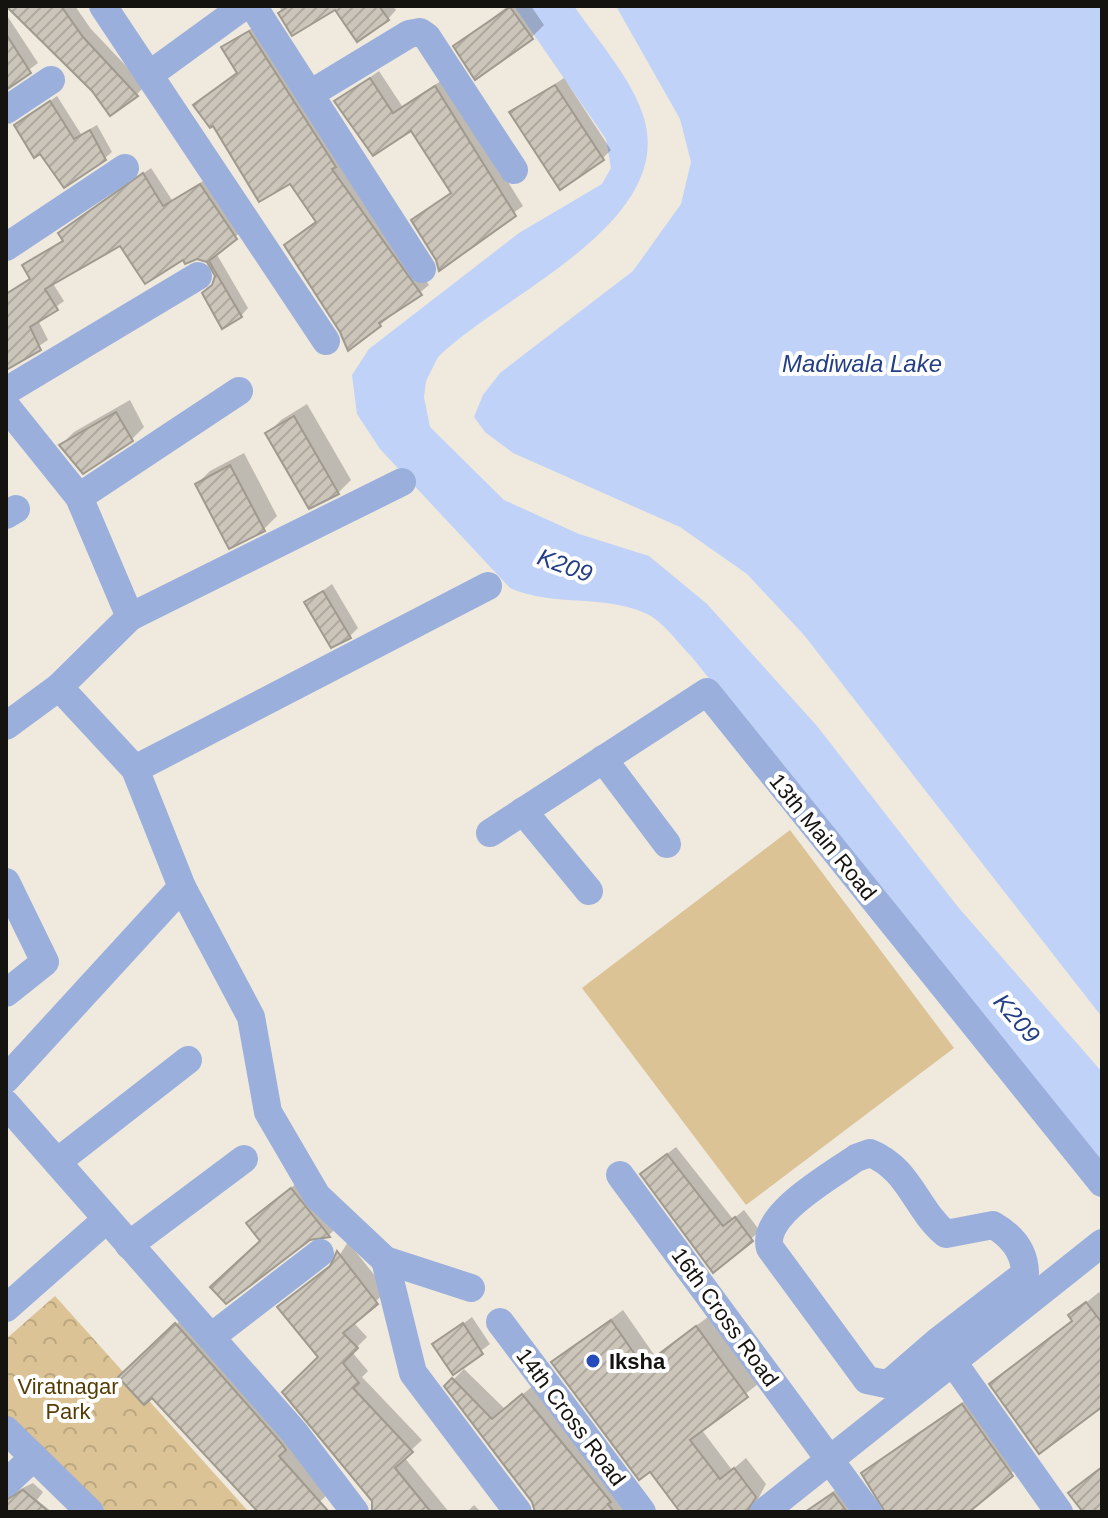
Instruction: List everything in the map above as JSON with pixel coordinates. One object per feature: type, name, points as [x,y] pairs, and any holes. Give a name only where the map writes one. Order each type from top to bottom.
[{"type":"street","points":[[103,6],[326,341]]},
{"type":"street","points":[[149,75],[244,6]]},
{"type":"street","points":[[253,6],[422,269]]},
{"type":"street","points":[[310,94],[409,34],[420,32],[427,37],[514,170]]},
{"type":"street","points":[[6,110],[51,80]]},
{"type":"street","points":[[6,247],[125,168]]},
{"type":"street","points":[[6,391],[198,276]]},
{"type":"street","points":[[79,497],[239,391]]},
{"type":"street","points":[[6,406],[79,497],[130,617]]},
{"type":"street","points":[[6,726],[59,687],[130,617],[402,482]]},
{"type":"street","points":[[135,769],[488,586]]},
{"type":"street","points":[[59,687],[135,769],[182,887],[251,1017],[268,1112],[317,1196],[385,1260],[471,1288]]},
{"type":"street","name":"13th Main Road","points":[[490,833],[707,692],[1102,1183]]},
{"type":"street","points":[[603,759],[667,844]]},
{"type":"street","points":[[523,811],[589,891]]},
{"type":"street","points":[[6,882],[45,962],[6,993]]},
{"type":"street","points":[[6,1079],[182,887]]},
{"type":"street","points":[[57,1162],[188,1060]]},
{"type":"street","points":[[7,1108],[295,1433],[355,1512]]},
{"type":"street","points":[[764,1512],[830,1460],[946,1351],[1025,1274],[1025,1260],[1007,1233],[993,1225],[946,1234],[937,1227],[911,1185],[896,1169],[870,1153],[856,1158],[780,1214],[770,1226],[767,1238],[770,1248],[867,1380],[886,1384],[946,1351],[1102,1243]]},
{"type":"street","points":[[129,1245],[244,1159]]},
{"type":"street","name":"16th Cross Road","points":[[620,1175],[868,1512]]},
{"type":"street","points":[[6,1308],[107,1219]]},
{"type":"street","points":[[211,1337],[320,1253]]},
{"type":"street","points":[[385,1260],[413,1373],[518,1512]]},
{"type":"street","name":"14th Cross Road","points":[[500,1322],[642,1512]]},
{"type":"street","points":[[946,1351],[1059,1512]]},
{"type":"street","points":[[6,1430],[90,1512]]},
{"type":"street","points":[[6,1483],[34,1457]]},
{"type":"green space","points":[[790,830],[954,1048],[746,1205],[582,988]]},
{"type":"green space","name":"Viratnagar Park","points":[[55,1296],[248,1511],[94,1512],[6,1421],[6,1339]]},
{"type":"water","name":"K209","points":[[514,6],[574,6],[638,101],[643,115],[647,154],[635,190],[610,223],[540,282],[466,333],[438,357],[426,381],[424,397],[430,427],[504,500],[579,534],[649,556],[707,604],[817,726],[958,907],[1102,1072],[1102,1164],[664,626],[651,616],[628,607],[543,597],[510,588],[380,449],[357,414],[352,375],[369,349],[519,233],[602,184],[611,168],[606,139]]},
{"type":"water","name":"Madiwala Lake","points":[[616,6],[1102,6],[1102,1017],[804,635],[747,574],[680,527],[513,453],[485,432],[474,417],[483,395],[500,373],[633,271],[681,204],[691,162],[680,119]]},
{"type":"building","points":[[6,6],[61,6],[83,37],[138,96],[110,116],[92,91]]},
{"type":"building","points":[[289,6],[379,6],[389,20],[357,42],[335,10],[292,36],[278,13]]},
{"type":"building","points":[[510,7],[533,39],[475,80],[453,46]]},
{"type":"building","points":[[249,31],[336,167],[332,169],[422,295],[379,323],[381,326],[348,351],[340,332],[284,245],[316,222],[290,184],[259,202],[213,126],[210,128],[193,105],[237,73],[221,47]]},
{"type":"building","points":[[6,34],[31,73],[6,90]]},
{"type":"building","points":[[370,78],[393,113],[435,86],[516,216],[439,271],[436,260],[411,220],[451,193],[411,131],[373,156],[334,101]]},
{"type":"building","points":[[555,85],[604,160],[560,190],[509,112]]},
{"type":"building","points":[[50,101],[74,139],[90,130],[106,160],[64,188],[40,154],[34,158],[14,125]]},
{"type":"building","points":[[143,173],[163,206],[200,184],[237,239],[209,261],[242,317],[222,329],[202,293],[212,285],[215,276],[207,262],[197,259],[185,264],[183,260],[145,284],[120,246],[45,289],[58,310],[30,327],[41,350],[6,370],[6,294],[30,279],[22,265],[63,241],[58,233]]},
{"type":"building","points":[[116,412],[133,441],[83,474],[59,445]]},
{"type":"building","points":[[294,416],[339,494],[309,509],[265,433]]},
{"type":"building","points":[[230,465],[265,531],[229,549],[195,484]]},
{"type":"building","points":[[323,591],[351,638],[331,648],[304,602]]},
{"type":"building","points":[[667,1154],[723,1226],[735,1217],[753,1241],[713,1273],[640,1174]]},
{"type":"building","points":[[291,1188],[330,1237],[310,1240],[226,1304],[210,1287],[260,1241],[246,1223]]},
{"type":"building","points":[[337,1251],[378,1304],[343,1333],[358,1348],[343,1363],[359,1383],[353,1388],[413,1452],[395,1468],[431,1512],[372,1512],[372,1501],[282,1392],[318,1357],[277,1307],[330,1266]]},
{"type":"building","points":[[1086,1302],[1102,1323],[1102,1407],[1039,1454],[989,1384],[1072,1321],[1068,1315]]},
{"type":"building","points":[[611,1320],[643,1366],[696,1326],[748,1397],[690,1440],[720,1479],[734,1468],[756,1497],[747,1512],[680,1512],[650,1472],[639,1480],[551,1362]]},
{"type":"building","points":[[175,1323],[282,1444],[286,1450],[279,1456],[329,1512],[258,1512],[152,1398],[144,1405],[118,1377]]},
{"type":"building","points":[[463,1323],[483,1354],[453,1375],[432,1344]]},
{"type":"building","points":[[452,1378],[492,1419],[522,1394],[611,1502],[608,1504],[614,1512],[535,1512],[532,1502],[444,1386]]},
{"type":"building","points":[[962,1404],[1013,1476],[969,1512],[885,1512],[861,1473]]},
{"type":"building","points":[[1102,1467],[1102,1512],[1083,1512],[1068,1493]]},
{"type":"building","points":[[23,1490],[49,1512],[6,1512],[6,1500]]},
{"type":"building","points":[[833,1493],[847,1512],[805,1512]]},
{"type":"place","name":"Iksha","points":[[593,1361]]}]
